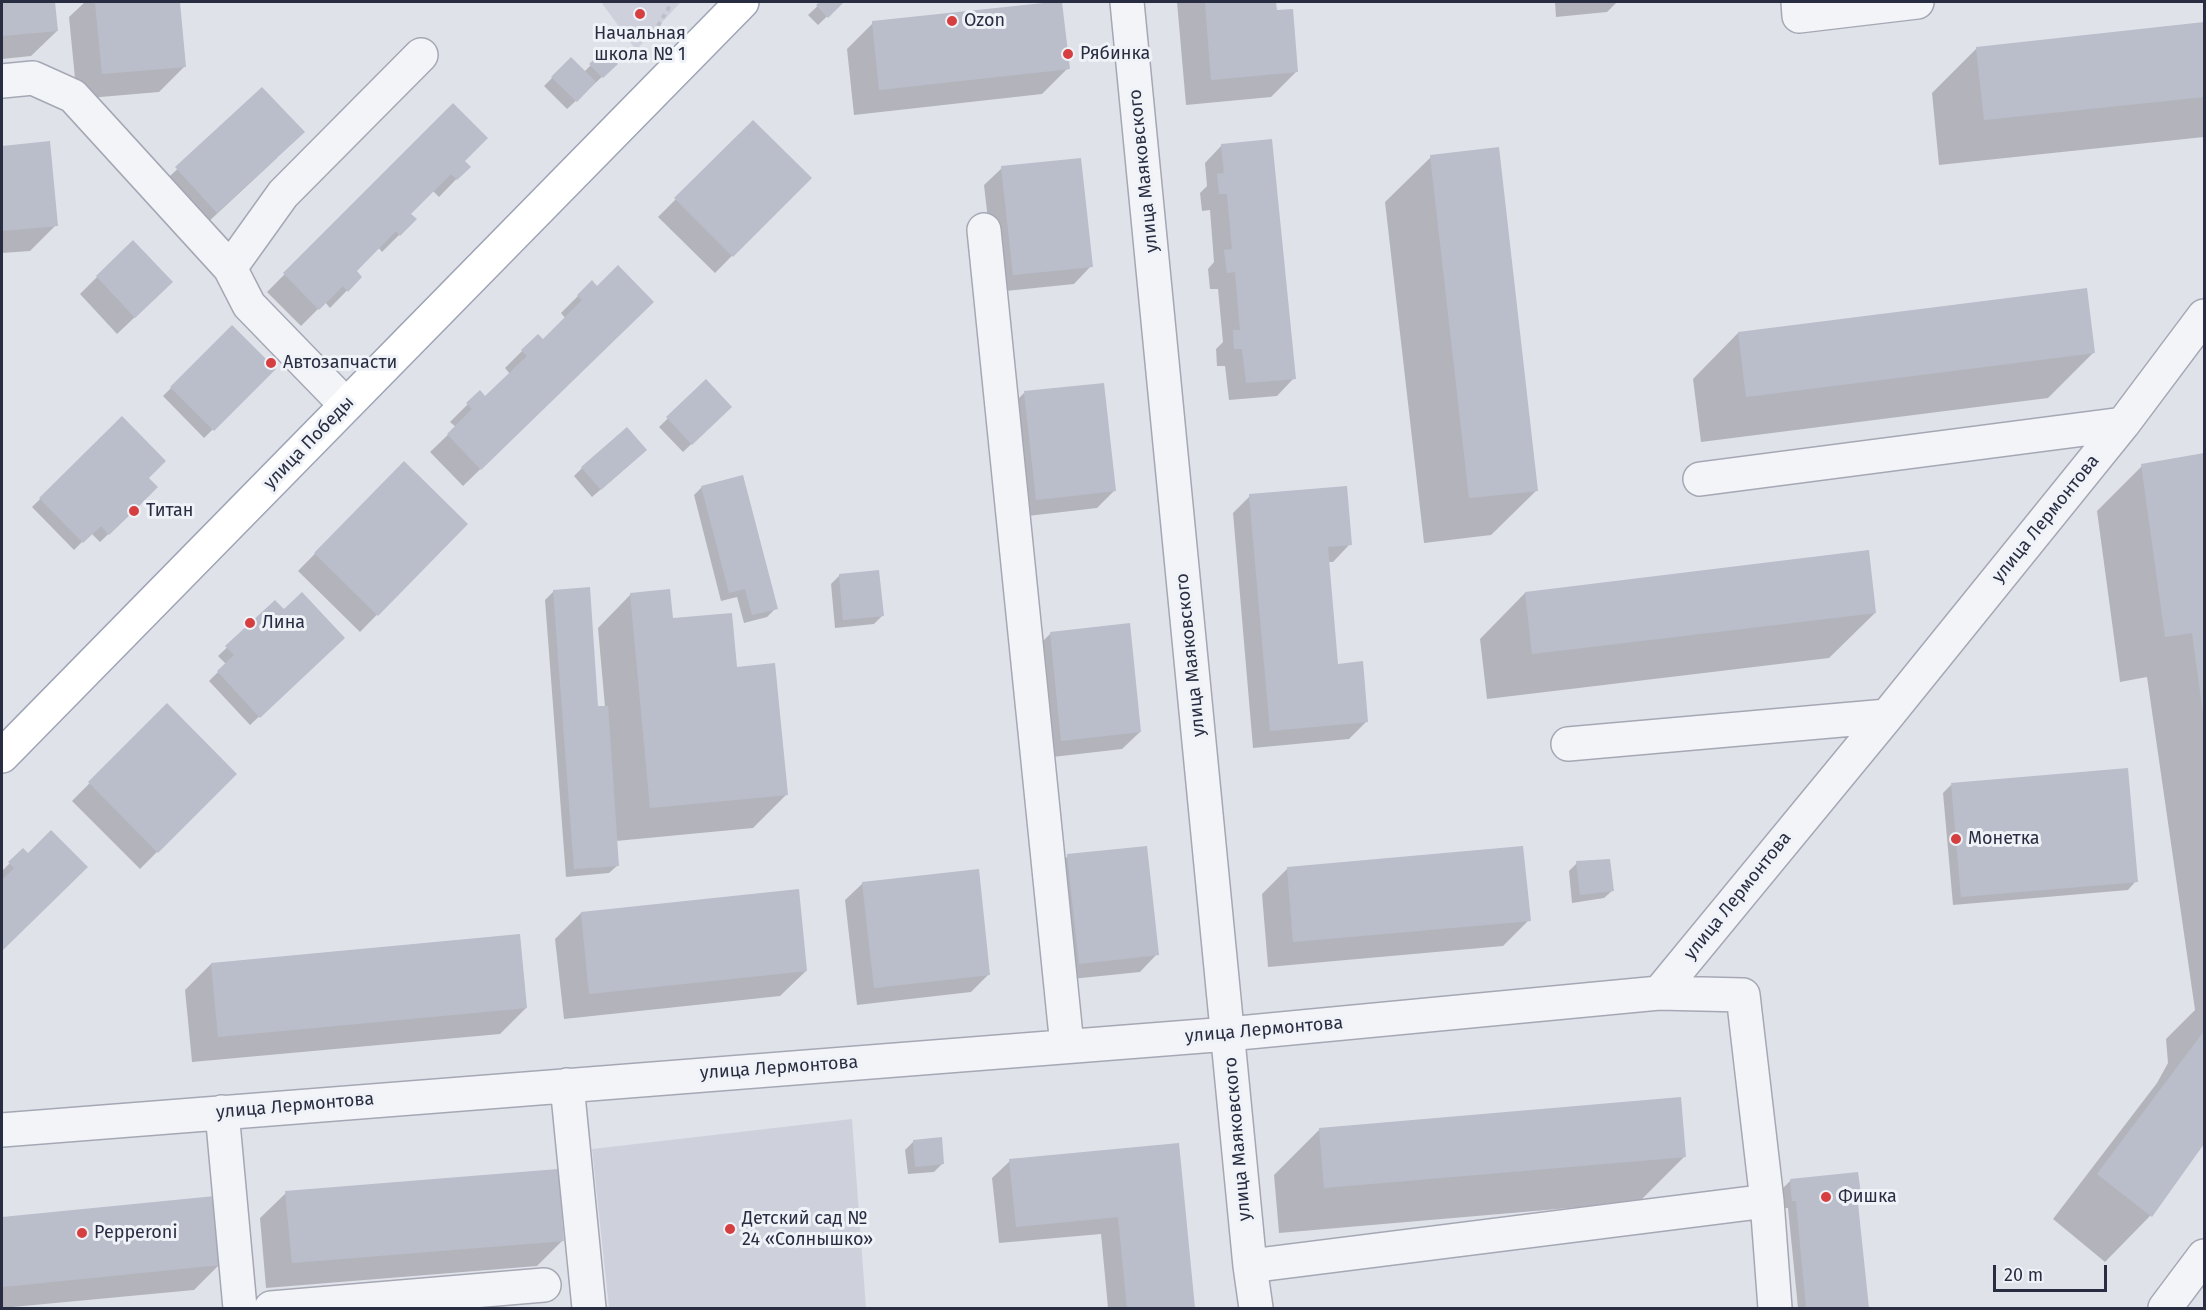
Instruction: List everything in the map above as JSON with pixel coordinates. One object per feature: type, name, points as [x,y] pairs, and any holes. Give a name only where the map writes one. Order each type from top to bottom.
[{"type":"main road","name":"улица Победы","points":[[2,756],[742,2]]},
{"type":"street","name":"улица Маяковского","points":[[1127,2],[1250,1266],[1256,1308]]},
{"type":"street","points":[[1798,2],[1799,16],[1917,2]]},
{"type":"street","points":[[230,267],[283,194],[421,55]]},
{"type":"street","points":[[2,81],[33,78],[73,96],[230,267],[249,305],[346,405]]},
{"type":"street","points":[[984,230],[1067,1046]]},
{"type":"street","name":"улица Лермонтова","points":[[2,1131],[1228,1034],[1659,993],[1887,716],[2123,423],[2205,316]]},
{"type":"street","points":[[1700,479],[2123,423]]},
{"type":"street","points":[[1568,744],[1887,716]]},
{"type":"street","points":[[1659,993],[1743,995],[1767,1201],[1775,1308]]},
{"type":"street","points":[[567,1085],[589,1308]]},
{"type":"street","points":[[222,1112],[240,1308]]},
{"type":"street","points":[[1250,1266],[1767,1201]]},
{"type":"street","points":[[2165,1308],[2205,1256]]},
{"type":"street","points":[[271,1308],[544,1285]]},
{"type":"path","points":[[658,26],[672,2]]},
{"type":"shaded area","name":"Начальная школа № 1","points":[[601,2],[681,2],[636,50]]},
{"type":"shaded area","name":"Детский сад № 24 «Солнышко»","points":[[852,1119],[866,1308],[609,1308],[592,1149]]},
{"type":"building","points":[[2,2],[55,2],[58,31],[2,36]]},
{"type":"building","points":[[95,2],[180,2],[186,67],[102,74]]},
{"type":"building","points":[[820,2],[844,2],[828,18],[816,5]]},
{"type":"building","points":[[1062,2],[1070,69],[879,90],[872,21]]},
{"type":"building","points":[[1205,2],[1276,2],[1277,10],[1293,9],[1298,72],[1211,80]]},
{"type":"building","points":[[2204,22],[2204,97],[1984,120],[1976,47]]},
{"type":"building","points":[[604,50],[618,64],[603,78],[589,64]]},
{"type":"building","points":[[571,57],[596,82],[577,102],[551,77]]},
{"type":"building","points":[[262,87],[305,132],[217,213],[175,167]]},
{"type":"building","points":[[453,103],[488,138],[465,161],[471,167],[457,180],[451,174],[411,214],[417,219],[400,236],[396,231],[357,271],[362,277],[348,292],[343,286],[319,310],[283,273]]},
{"type":"building","points":[[753,120],[812,178],[733,257],[674,198]]},
{"type":"building","points":[[1272,139],[1296,379],[1246,383],[1242,349],[1234,349],[1233,330],[1240,330],[1235,272],[1227,273],[1224,250],[1232,249],[1227,194],[1219,194],[1217,174],[1224,173],[1221,144]]},
{"type":"building","points":[[50,141],[58,226],[2,231],[2,146]]},
{"type":"building","points":[[1499,147],[1538,491],[1469,498],[1430,155]]},
{"type":"building","points":[[1081,158],[1093,267],[1013,275],[1001,166]]},
{"type":"building","points":[[133,240],[173,282],[135,318],[96,276]]},
{"type":"building","points":[[618,265],[654,302],[481,470],[447,434],[472,409],[466,403],[480,390],[485,396],[527,356],[521,350],[538,334],[543,339],[582,300],[577,295],[592,280],[597,286]]},
{"type":"building","points":[[2087,288],[2095,353],[1746,397],[1738,332]]},
{"type":"building","points":[[232,325],[276,369],[214,431],[170,387]]},
{"type":"building","points":[[706,379],[732,407],[692,445],[666,417]]},
{"type":"building","points":[[1104,383],[1116,491],[1036,500],[1024,391]]},
{"type":"building","points":[[122,416],[166,461],[149,478],[158,487],[134,511],[109,535],[101,526],[83,543],[39,498]]},
{"type":"building","points":[[627,427],[647,450],[601,490],[581,467]]},
{"type":"building","points":[[2204,453],[2203,713],[2192,633],[2165,637],[2141,464]]},
{"type":"building","points":[[404,461],[468,524],[378,616],[314,553]]},
{"type":"building","points":[[743,475],[778,609],[752,615],[745,589],[729,593],[701,486]]},
{"type":"building","points":[[1347,486],[1352,545],[1328,547],[1338,664],[1363,661],[1368,722],[1270,731],[1249,494]]},
{"type":"building","points":[[1869,550],[1876,613],[1532,654],[1525,592]]},
{"type":"building","points":[[879,570],[884,616],[843,620],[839,574]]},
{"type":"building","points":[[590,587],[598,706],[608,706],[619,866],[574,869],[553,590]]},
{"type":"building","points":[[670,589],[673,618],[732,613],[737,667],[775,663],[788,795],[650,808],[630,593]]},
{"type":"building","points":[[302,592],[345,638],[260,718],[217,671],[234,655],[225,646],[275,600],[284,609]]},
{"type":"building","points":[[1130,623],[1141,732],[1061,741],[1050,632]]},
{"type":"building","points":[[167,703],[237,774],[158,853],[88,782]]},
{"type":"building","points":[[2128,768],[2138,882],[1961,897],[1951,783]]},
{"type":"building","points":[[51,830],[88,867],[2,951],[2,880],[14,868],[8,862],[23,848],[28,853]]},
{"type":"building","points":[[1147,846],[1159,955],[1079,964],[1067,854]]},
{"type":"building","points":[[1523,846],[1531,921],[1293,942],[1287,867]]},
{"type":"building","points":[[1610,859],[1614,891],[1580,895],[1576,861]]},
{"type":"building","points":[[979,869],[990,975],[874,988],[862,882]]},
{"type":"building","points":[[799,889],[807,971],[589,994],[581,912]]},
{"type":"building","points":[[520,934],[527,1008],[218,1037],[211,963]]},
{"type":"building","points":[[2204,1031],[2204,1144],[2152,1217],[2097,1174]]},
{"type":"building","points":[[1681,1097],[1686,1157],[1324,1188],[1319,1128]]},
{"type":"building","points":[[942,1137],[944,1164],[915,1167],[913,1140]]},
{"type":"building","points":[[1179,1143],[1195,1308],[1127,1308],[1118,1217],[1016,1227],[1009,1159]]},
{"type":"building","points":[[558,1169],[564,1241],[292,1263],[285,1191]]},
{"type":"building","points":[[1858,1172],[1861,1194],[1857,1194],[1869,1308],[1806,1308],[1796,1201],[1792,1201],[1790,1179]]},
{"type":"building","points":[[215,1196],[221,1265],[2,1287],[2,1217]]},
{"type":"place","name":"Начальная школа № 1","points":[[640,14]]},
{"type":"place","name":"Ozon","points":[[952,21]]},
{"type":"place","name":"Рябинка","points":[[1068,54]]},
{"type":"place","name":"Автозапчасти","points":[[271,363]]},
{"type":"place","name":"Титан","points":[[134,511]]},
{"type":"place","name":"Лина","points":[[250,623]]},
{"type":"place","name":"Монетка","points":[[1956,839]]},
{"type":"place","name":"Фишка","points":[[1826,1197]]},
{"type":"place","name":"Детский сад № 24 «Солнышко»","points":[[730,1229]]},
{"type":"place","name":"Pepperoni","points":[[82,1233]]}]
